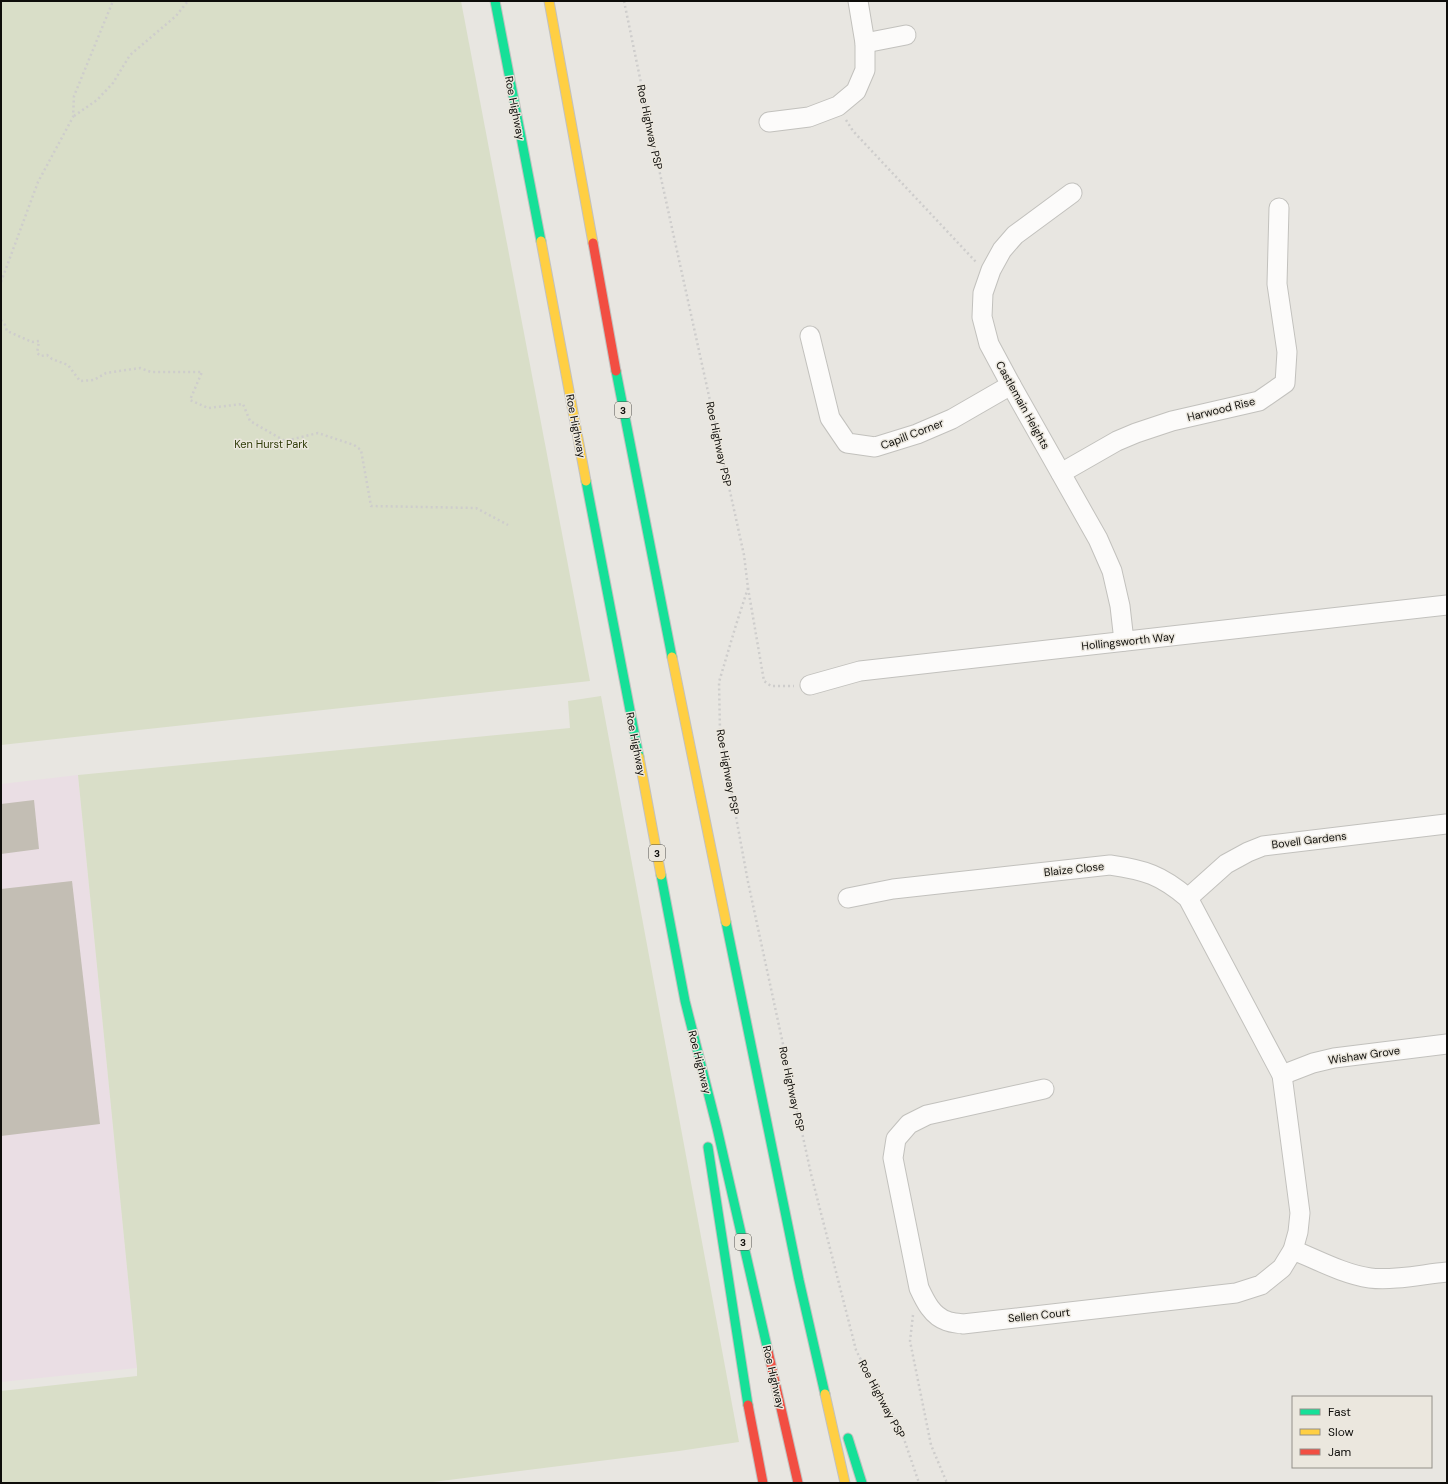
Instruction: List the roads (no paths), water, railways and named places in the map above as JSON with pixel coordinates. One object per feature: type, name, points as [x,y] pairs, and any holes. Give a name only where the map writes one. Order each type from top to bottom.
[{"type":"highway","name":"Roe Highway","points":[[495,1],[685,1001],[717,1128],[798,1483]]},
{"type":"highway","name":"3","points":[[549,1],[620,398],[705,825],[799,1280],[845,1483]]},
{"type":"highway","points":[[685,1001],[701,1104]]},
{"type":"highway","points":[[706,1135],[748,1404],[763,1483]]},
{"type":"highway","points":[[799,1280],[834,1393]]},
{"type":"highway","points":[[846,1430],[862,1483]]},
{"type":"street","points":[[769,122],[809,117],[838,106],[856,91],[865,70],[865,43],[858,1]]},
{"type":"street","points":[[865,43],[906,35]]},
{"type":"street","name":"Castlemain Heights","points":[[1072,193],[1016,235],[1002,250],[991,270],[983,293],[982,317],[989,344],[1098,539],[1112,571],[1120,606],[1124,641]]},
{"type":"street","name":"Harwood Rise","points":[[1061,474],[1117,441],[1136,433],[1172,421],[1259,400],[1285,383],[1287,352],[1277,284],[1278,208]]},
{"type":"street","name":"Capill Corner","points":[[810,336],[830,418],[847,443],[875,447],[917,434],[952,419],[1011,385]]},
{"type":"street","name":"Hollingsworth Way","points":[[810,685],[860,671],[1447,605]]},
{"type":"street","name":"Bovell Gardens","points":[[1188,898],[1226,864],[1263,846],[1446,824]]},
{"type":"street","name":"Blaize Close","points":[[848,898],[893,889],[1110,864],[1155,874],[1178,889],[1188,898],[1282,1075]]},
{"type":"street","name":"Wishaw Grove","points":[[1282,1075],[1313,1063],[1334,1058],[1447,1044]]},
{"type":"street","name":"Sellen Court","points":[[1044,1089],[927,1115],[909,1124],[896,1139],[893,1158],[919,1288],[924,1301],[934,1313],[947,1322],[963,1324],[1236,1293],[1260,1284],[1266,1280],[1282,1268],[1293,1250],[1298,1232],[1300,1213],[1282,1075]]},
{"type":"street","points":[[1293,1250],[1347,1273],[1371,1278],[1388,1279],[1447,1272]]},
{"type":"park label","name":"Ken Hurst Park","points":[[271,444]]}]
